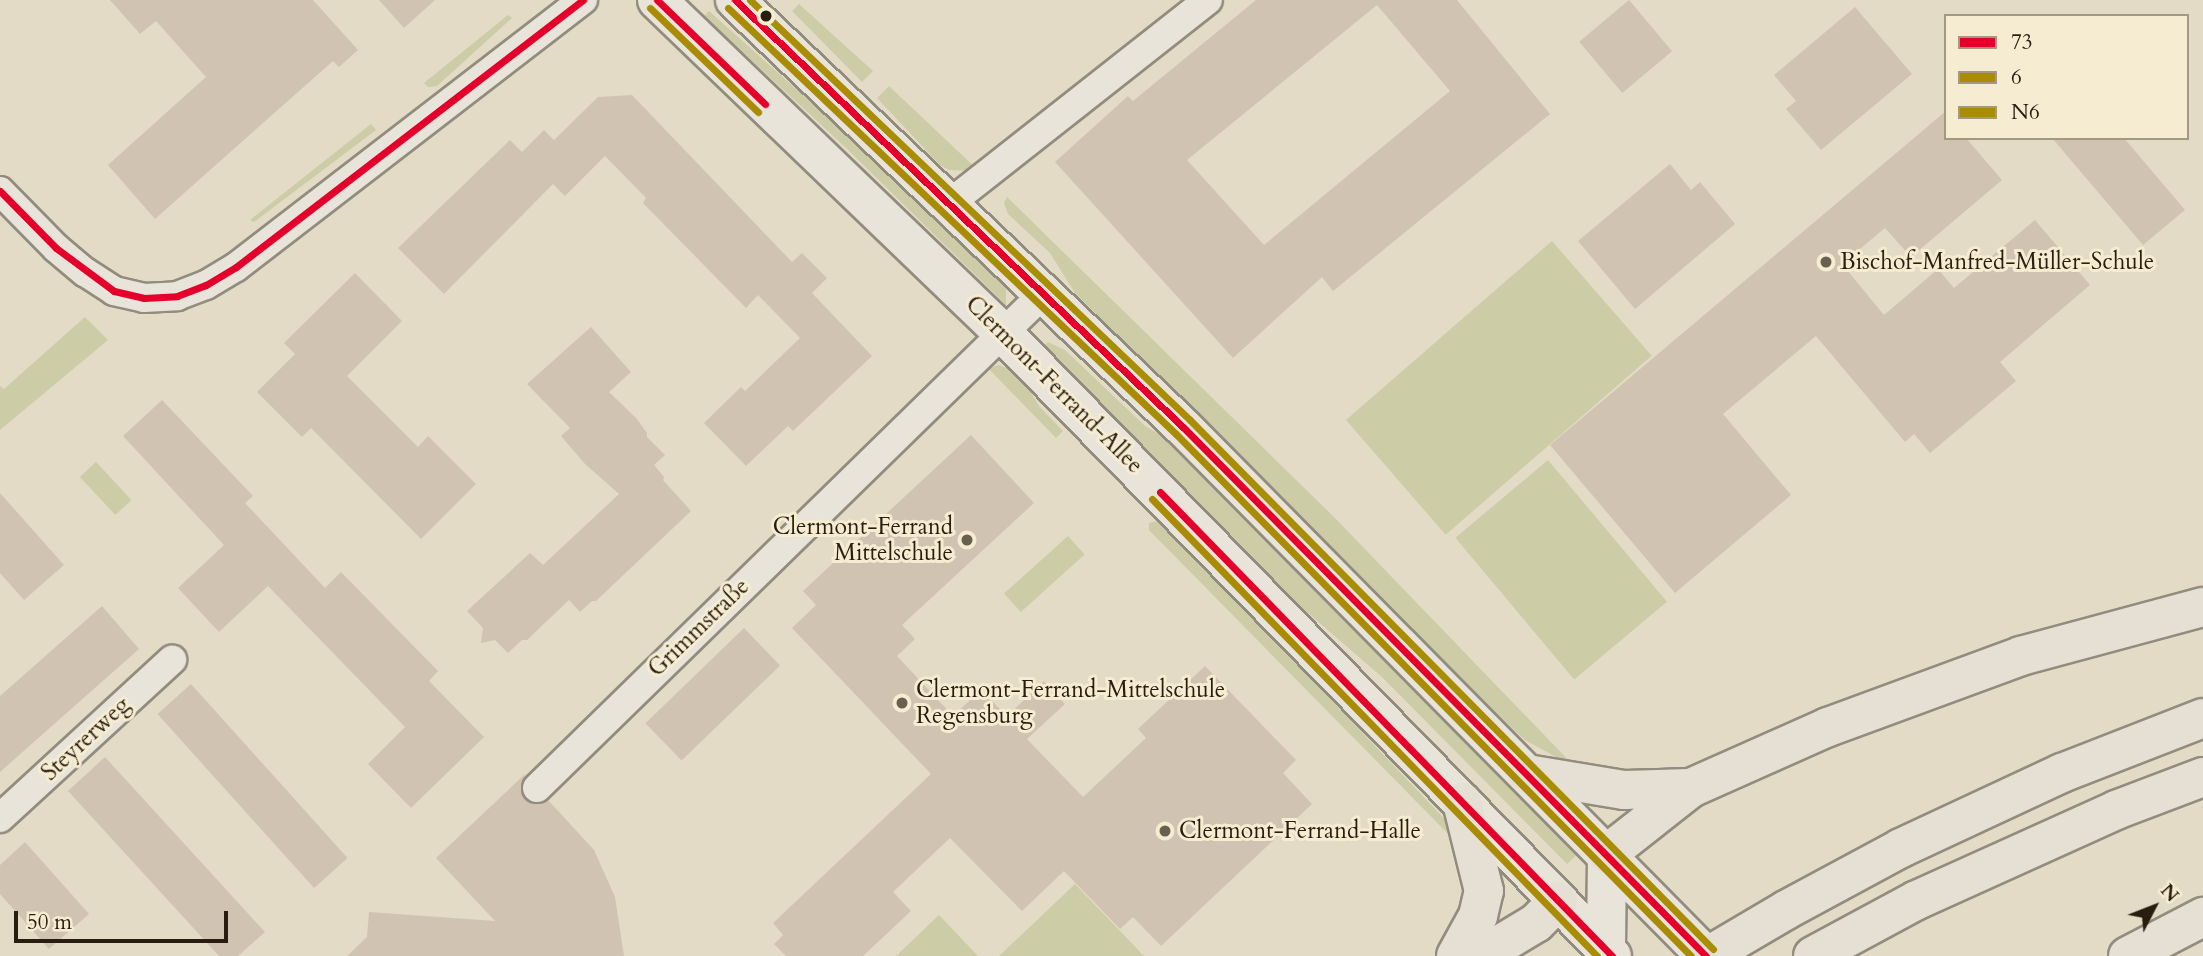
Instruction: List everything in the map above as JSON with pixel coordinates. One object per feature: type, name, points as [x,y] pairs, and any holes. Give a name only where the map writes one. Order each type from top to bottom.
[{"type":"highway","points":[[1607,854],[1691,788],[1829,727],[2021,656],[2203,607]]},
{"type":"highway","points":[[1707,956],[1901,848],[2062,774],[2203,718]]},
{"type":"highway","points":[[1527,774],[1624,790],[1691,788]]},
{"type":"highway","points":[[1816,954],[1917,900],[2116,810],[2203,777]]},
{"type":"highway","points":[[1455,956],[1478,916],[1484,891],[1462,802]]},
{"type":"highway","points":[[1481,956],[1536,923],[1558,901]]},
{"type":"highway","points":[[2127,956],[2203,917]]},
{"type":"street","points":[[0,191],[85,272],[114,291],[144,298],[177,296],[206,285],[236,267],[583,0]]},
{"type":"street","name":"Clermont-Ferrand-Allee","points":[[657,0],[1003,333],[1609,953]]},
{"type":"street","points":[[735,0],[1184,427],[1707,956]]},
{"type":"street","points":[[950,203],[1208,0]]},
{"type":"street","name":"Grimmstraße","points":[[537,788],[1043,294]]},
{"type":"street","name":"Steyrerweg","points":[[0,818],[172,660]]},
{"type":"street","points":[[1558,901],[1607,854]]},
{"type":"street","name":"Clermont-Ferrand-Allee","points":[[1607,854],[1609,953]]},
{"type":"green space","points":[[799,4],[873,71],[862,82],[792,11]]},
{"type":"green space","points":[[709,11],[1001,273],[1006,288],[1006,305],[846,148],[704,16]]},
{"type":"green space","points":[[508,15],[512,18],[437,86],[428,87],[424,83]]},
{"type":"green space","points":[[889,86],[979,171],[949,170],[940,165],[877,98]]},
{"type":"green space","points":[[371,124],[376,130],[254,222],[250,220]]},
{"type":"green space","points":[[1007,197],[1335,518],[1576,768],[1525,740],[1487,705],[1075,293],[1050,253],[1008,214],[1004,203]]},
{"type":"green space","points":[[1552,241],[1652,356],[1446,535],[1346,420]]},
{"type":"green space","points":[[85,317],[108,340],[0,430],[0,386],[4,389]]},
{"type":"green space","points":[[1048,342],[1065,350],[1145,426],[1187,450],[1583,849],[1567,864],[1383,678],[1292,599],[1044,346]]},
{"type":"green space","points":[[999,365],[1020,374],[1039,406],[1063,431],[1056,438],[988,368]]},
{"type":"green space","points":[[1548,460],[1667,602],[1574,679],[1455,538]]},
{"type":"green space","points":[[96,462],[131,500],[115,515],[80,477]]},
{"type":"green space","points":[[1160,520],[1457,832],[1467,853],[1149,530],[1149,523]]},
{"type":"green space","points":[[1068,536],[1085,555],[1021,612],[1004,594]]},
{"type":"green space","points":[[1075,884],[1144,956],[999,956]]},
{"type":"green space","points":[[939,915],[978,956],[896,956]]},
{"type":"building","points":[[110,0],[313,0],[358,50],[339,67],[333,61],[155,219],[108,165],[206,77],[156,21],[140,34]]},
{"type":"building","points":[[379,0],[435,0],[404,28]]},
{"type":"building","points":[[1256,0],[1457,0],[1550,114],[1333,291],[1322,277],[1233,358],[1055,162],[1128,96],[1133,101]],"holes":[[[1377,5],[1450,91],[1264,245],[1187,160]]]},
{"type":"building","points":[[1629,0],[1672,51],[1622,93],[1579,42]]},
{"type":"building","points":[[1855,7],[1912,74],[1821,150],[1786,109],[1796,101],[1774,75]]},
{"type":"building","points":[[632,95],[792,262],[802,253],[827,278],[812,293],[872,356],[793,431],[788,426],[746,466],[704,423],[741,387],[745,391],[800,338],[758,295],[746,308],[643,203],[646,198],[605,156],[565,196],[553,184],[444,294],[398,248],[510,140],[522,152],[544,130],[554,140],[598,97]]},
{"type":"building","points":[[1944,113],[1944,140],[1968,140],[2002,180],[1911,257],[1885,228],[1842,264],[1884,315],[1938,269],[1954,288],[2035,220],[2090,285],[2000,362],[2016,381],[1930,453],[1914,434],[1905,442],[1816,336],[1723,414],[1791,495],[1675,593],[1550,445]]},
{"type":"building","points":[[2054,140],[2126,140],[2185,210],[2143,245]]},
{"type":"building","points":[[1670,164],[1691,190],[1700,182],[1735,224],[1635,309],[1578,241]]},
{"type":"building","points":[[355,273],[402,321],[347,376],[418,447],[428,436],[476,484],[421,539],[311,428],[302,437],[257,392],[295,354],[284,343]]},
{"type":"building","points":[[591,327],[631,372],[609,392],[636,418],[647,437],[665,455],[654,465],[664,477],[663,480],[691,511],[596,601],[592,601],[580,612],[569,600],[527,640],[522,640],[508,653],[495,640],[481,643],[483,628],[467,611],[530,553],[543,565],[619,494],[585,464],[561,436],[570,428],[527,384]]},
{"type":"building","points":[[162,400],[253,496],[245,503],[325,588],[341,572],[438,671],[429,681],[484,737],[411,808],[368,764],[405,727],[268,586],[219,632],[178,588],[224,545],[123,436]]},
{"type":"building","points":[[971,435],[1034,503],[902,625],[915,639],[897,656],[953,716],[981,690],[1007,716],[1044,681],[1065,704],[1027,739],[1083,797],[1146,738],[1138,729],[1205,666],[1296,760],[1283,773],[1312,804],[1161,946],[1133,917],[1120,929],[1064,871],[1022,911],[950,838],[893,892],[911,911],[863,956],[786,956],[774,944],[783,935],[773,923],[931,774],[792,628],[816,605],[803,591]]},
{"type":"building","points":[[0,493],[64,565],[24,600],[0,573]]},
{"type":"building","points":[[102,606],[139,649],[0,772],[0,696]]},
{"type":"building","points":[[744,628],[780,665],[682,761],[645,723]]},
{"type":"building","points":[[191,684],[348,858],[314,888],[158,714]]},
{"type":"building","points":[[105,757],[265,932],[238,956],[219,956],[68,791]]},
{"type":"building","points":[[525,774],[521,791],[525,799],[533,804],[548,800],[594,850],[615,897],[624,956],[347,956],[367,937],[369,912],[495,921],[436,858]]},
{"type":"building","points":[[25,842],[89,914],[49,949],[0,894],[0,865]]},
{"type":"transit line","name":"73","points":[[0,191],[56,248],[114,291],[144,298],[177,296],[206,285],[236,267],[583,0]]},
{"type":"transit line","name":"73","points":[[657,0],[765,104]]},
{"type":"transit line","name":"73","points":[[735,0],[1183,427],[1706,956]]},
{"type":"transit line","name":"N6","points":[[750,0],[1190,420],[1713,949]]},
{"type":"transit line","name":"6","points":[[650,8],[758,112]]},
{"type":"transit line","name":"6","points":[[728,8],[1176,434],[1691,956]]},
{"type":"transit line","name":"73","points":[[1160,492],[1612,956]]},
{"type":"transit line","name":"6","points":[[1152,499],[1597,956]]},
{"type":"place","name":"Bischof-Manfred-Müller-Schule","points":[[1826,262]]},
{"type":"place","name":"Clermont-Ferrand Mittelschule","points":[[967,540]]},
{"type":"place","name":"Clermont-Ferrand-Mittelschule Regensburg","points":[[902,703]]},
{"type":"place","name":"Clermont-Ferrand-Halle","points":[[1165,831]]}]
